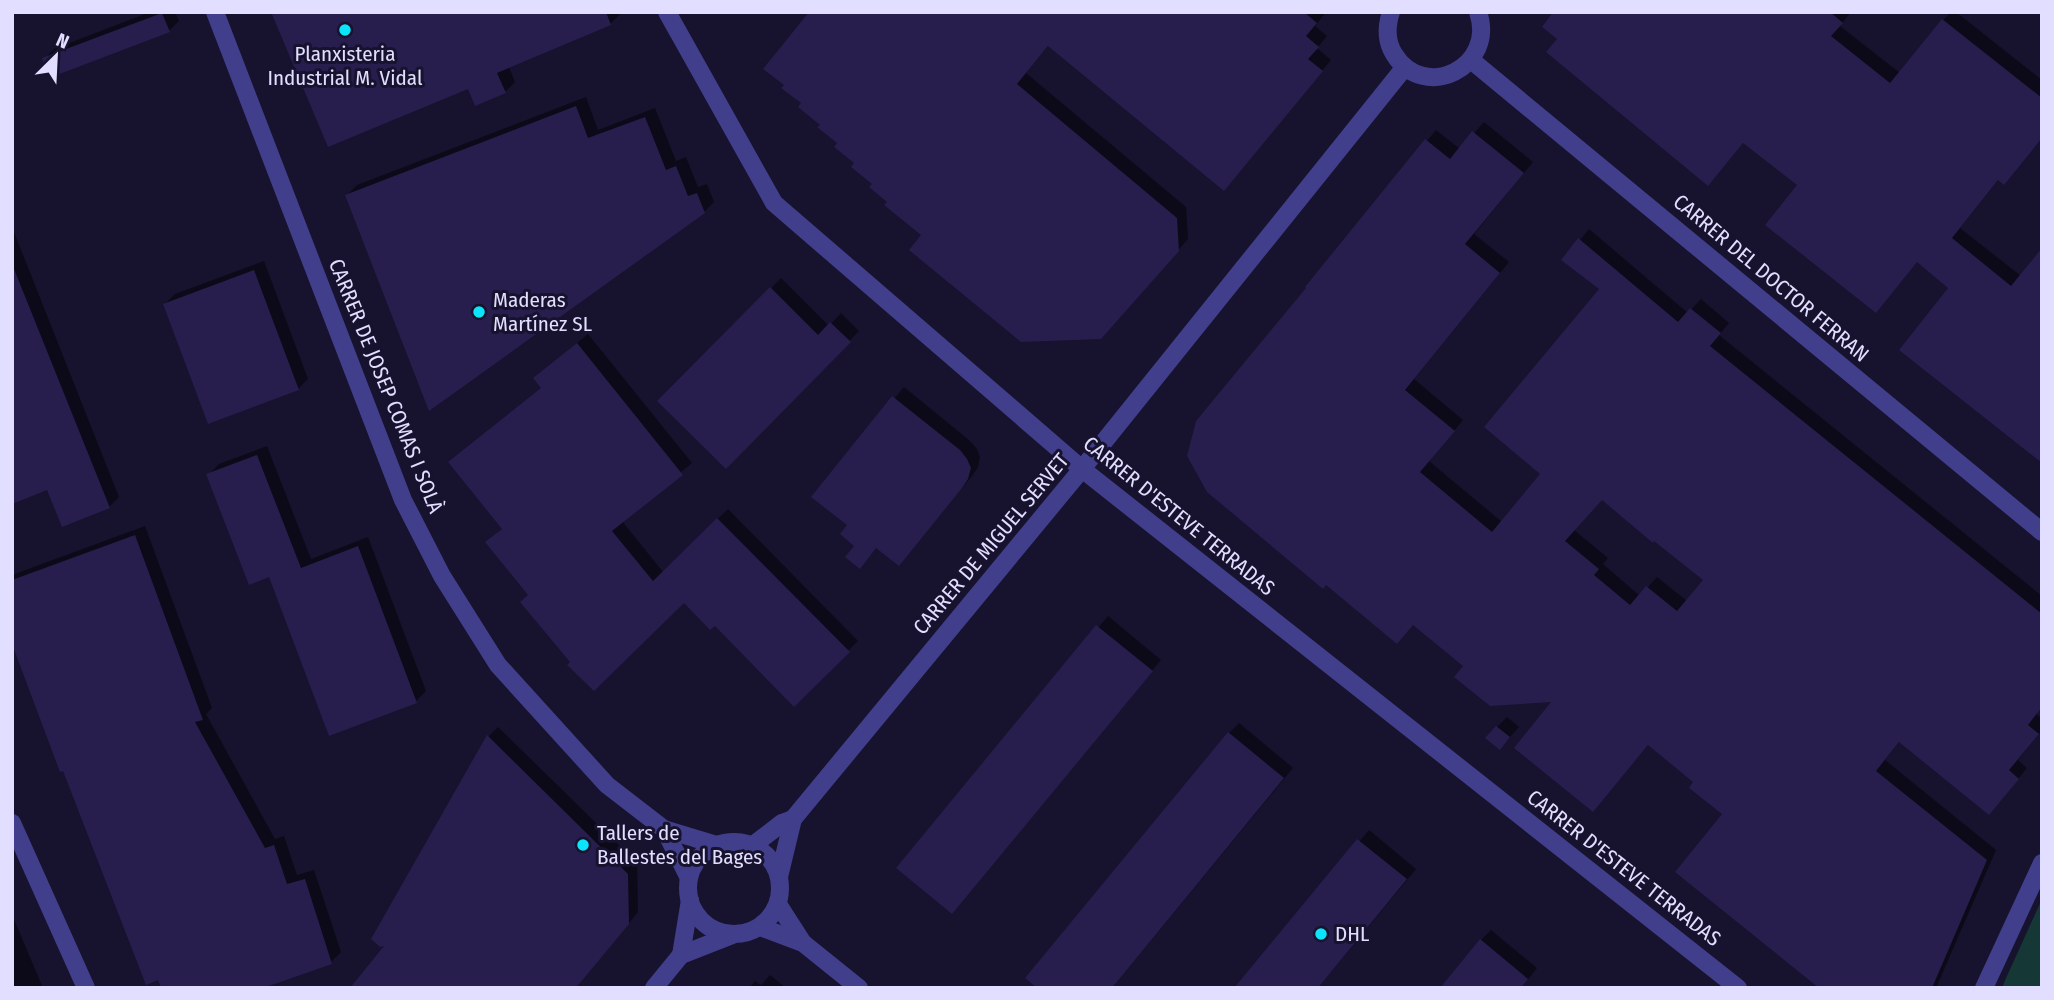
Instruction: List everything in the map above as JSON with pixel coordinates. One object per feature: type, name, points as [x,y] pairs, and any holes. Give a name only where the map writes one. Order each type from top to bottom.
[{"type":"street","name":"CARRER DE JOSEP COMAS I SOLÀ","points":[[215,12],[403,500],[442,576],[498,665],[607,785],[664,829],[717,845]]},
{"type":"street","name":"CARRER D'ESTEVE TERRADAS","points":[[667,12],[774,203],[1082,469],[1738,988]]},
{"type":"street","points":[[1391,12],[1387,24],[1389,42],[1394,54],[1405,67],[1421,75],[1438,77],[1454,73],[1471,60],[1481,35],[1478,12]]},
{"type":"street","name":"CARRER DEL DOCTOR FERRAN","points":[[1471,60],[2042,532]]},
{"type":"street","name":"CARRER DE MIGUEL SERVET","points":[[779,877],[793,819],[1082,469],[1405,67]]},
{"type":"street","name":"CARRER DE MIGUEL SERVET","points":[[752,846],[782,823],[793,819]]},
{"type":"street","points":[[12,823],[86,988]]},
{"type":"street","name":"CARRER DE JOSEP COMAS I SOLÀ","points":[[664,829],[689,878]]},
{"type":"street","points":[[654,988],[681,955],[733,935],[747,933],[760,927],[771,917],[778,904],[780,890],[779,877],[769,858],[752,846],[738,842],[717,845],[699,858],[689,878],[690,900],[681,955]]},
{"type":"street","points":[[1984,988],[2042,863]]},
{"type":"street","points":[[690,900],[696,914],[705,924],[718,932],[733,935]]},
{"type":"street","points":[[778,904],[803,943]]},
{"type":"street","points":[[760,927],[803,943],[859,988]]},
{"type":"green space","points":[[2042,899],[2042,988],[2002,988],[2006,978]]},
{"type":"building","points":[[271,12],[606,12],[611,25],[497,73],[506,93],[475,106],[468,89],[328,147]]},
{"type":"building","points":[[809,12],[1304,12],[1317,23],[1306,36],[1319,47],[1308,59],[1323,71],[1224,191],[1048,46],[1017,84],[1177,218],[1179,251],[1101,339],[1021,342],[909,250],[921,235],[884,205],[887,202],[869,187],[872,184],[851,167],[854,163],[834,147],[837,143],[798,107],[801,103],[781,88],[784,85],[763,69]]},
{"type":"building","points":[[1553,12],[1830,12],[1843,23],[1831,36],[1890,83],[1942,19],[2042,98],[2042,138],[2004,185],[1998,180],[1952,238],[2011,286],[2042,248],[2042,463],[1899,350],[1948,288],[1917,262],[1876,313],[1765,225],[1797,185],[1743,143],[1708,186],[1546,52],[1557,39],[1542,27]]},
{"type":"building","points":[[162,13],[170,32],[49,78],[42,58]]},
{"type":"building","name":"Maderas Martínez SL","points":[[576,106],[588,138],[645,117],[666,170],[676,166],[688,196],[697,193],[705,213],[429,411],[345,195]]},
{"type":"building","points":[[1472,131],[1524,173],[1465,244],[1500,273],[1405,390],[1455,431],[1420,472],[1492,532],[1540,474],[1484,427],[1599,289],[1561,260],[1578,238],[1678,322],[1690,308],[1721,333],[1710,346],[2042,614],[2042,707],[2028,725],[2039,734],[2009,770],[2019,779],[1989,815],[1899,742],[1876,771],[1987,860],[1932,988],[1819,988],[1675,872],[1722,814],[1689,788],[1693,782],[1648,745],[1593,812],[1514,748],[1551,702],[1490,706],[1454,677],[1463,666],[1413,625],[1397,644],[1326,585],[1323,589],[1207,492],[1187,456],[1196,421],[1425,139],[1450,159]],"holes":[[[1602,500],[1653,543],[1654,541],[1703,580],[1677,611],[1646,586],[1630,605],[1594,575],[1599,569],[1565,541]]]},
{"type":"building","points":[[12,264],[110,508],[62,527],[47,490],[12,504]]},
{"type":"building","points":[[254,270],[299,390],[208,424],[163,304]]},
{"type":"building","points":[[770,287],[818,335],[830,322],[851,342],[726,469],[657,401]]},
{"type":"building","points":[[577,343],[683,475],[612,531],[653,581],[717,518],[850,652],[794,707],[715,626],[710,630],[684,603],[594,691],[567,665],[570,662],[520,602],[528,595],[485,542],[502,529],[448,462],[541,388],[533,378]]},
{"type":"building","points":[[892,396],[960,450],[971,468],[962,488],[899,566],[876,548],[860,569],[845,557],[854,546],[840,534],[847,525],[811,497]]},
{"type":"building","points":[[257,455],[301,568],[358,546],[417,703],[329,736],[269,577],[249,585],[206,474]]},
{"type":"building","points":[[135,535],[203,720],[195,722],[265,848],[274,845],[287,884],[305,879],[332,964],[263,988],[161,988],[158,980],[146,985],[63,771],[60,772],[12,644],[12,580]]},
{"type":"building","points":[[1096,625],[1153,671],[952,914],[896,868]]},
{"type":"building","points":[[1496,726],[1510,737],[1500,750],[1485,738]]},
{"type":"building","points":[[1228,732],[1284,778],[1112,988],[1037,988],[1025,978]]},
{"type":"building","points":[[487,735],[628,874],[629,924],[576,988],[350,988],[384,946],[380,947],[371,939]]},
{"type":"building","name":"DHL","points":[[1357,839],[1407,879],[1318,988],[1234,988]]},
{"type":"building","points":[[1480,939],[1528,979],[1521,988],[1440,988]]},
{"type":"place","name":"Planxisteria Industrial M. Vidal","points":[[345,30]]},
{"type":"place","name":"Maderas Martínez SL","points":[[479,312]]},
{"type":"place","name":"Tallers de Ballestes del Bages","points":[[583,845]]},
{"type":"place","name":"DHL","points":[[1321,934]]}]
